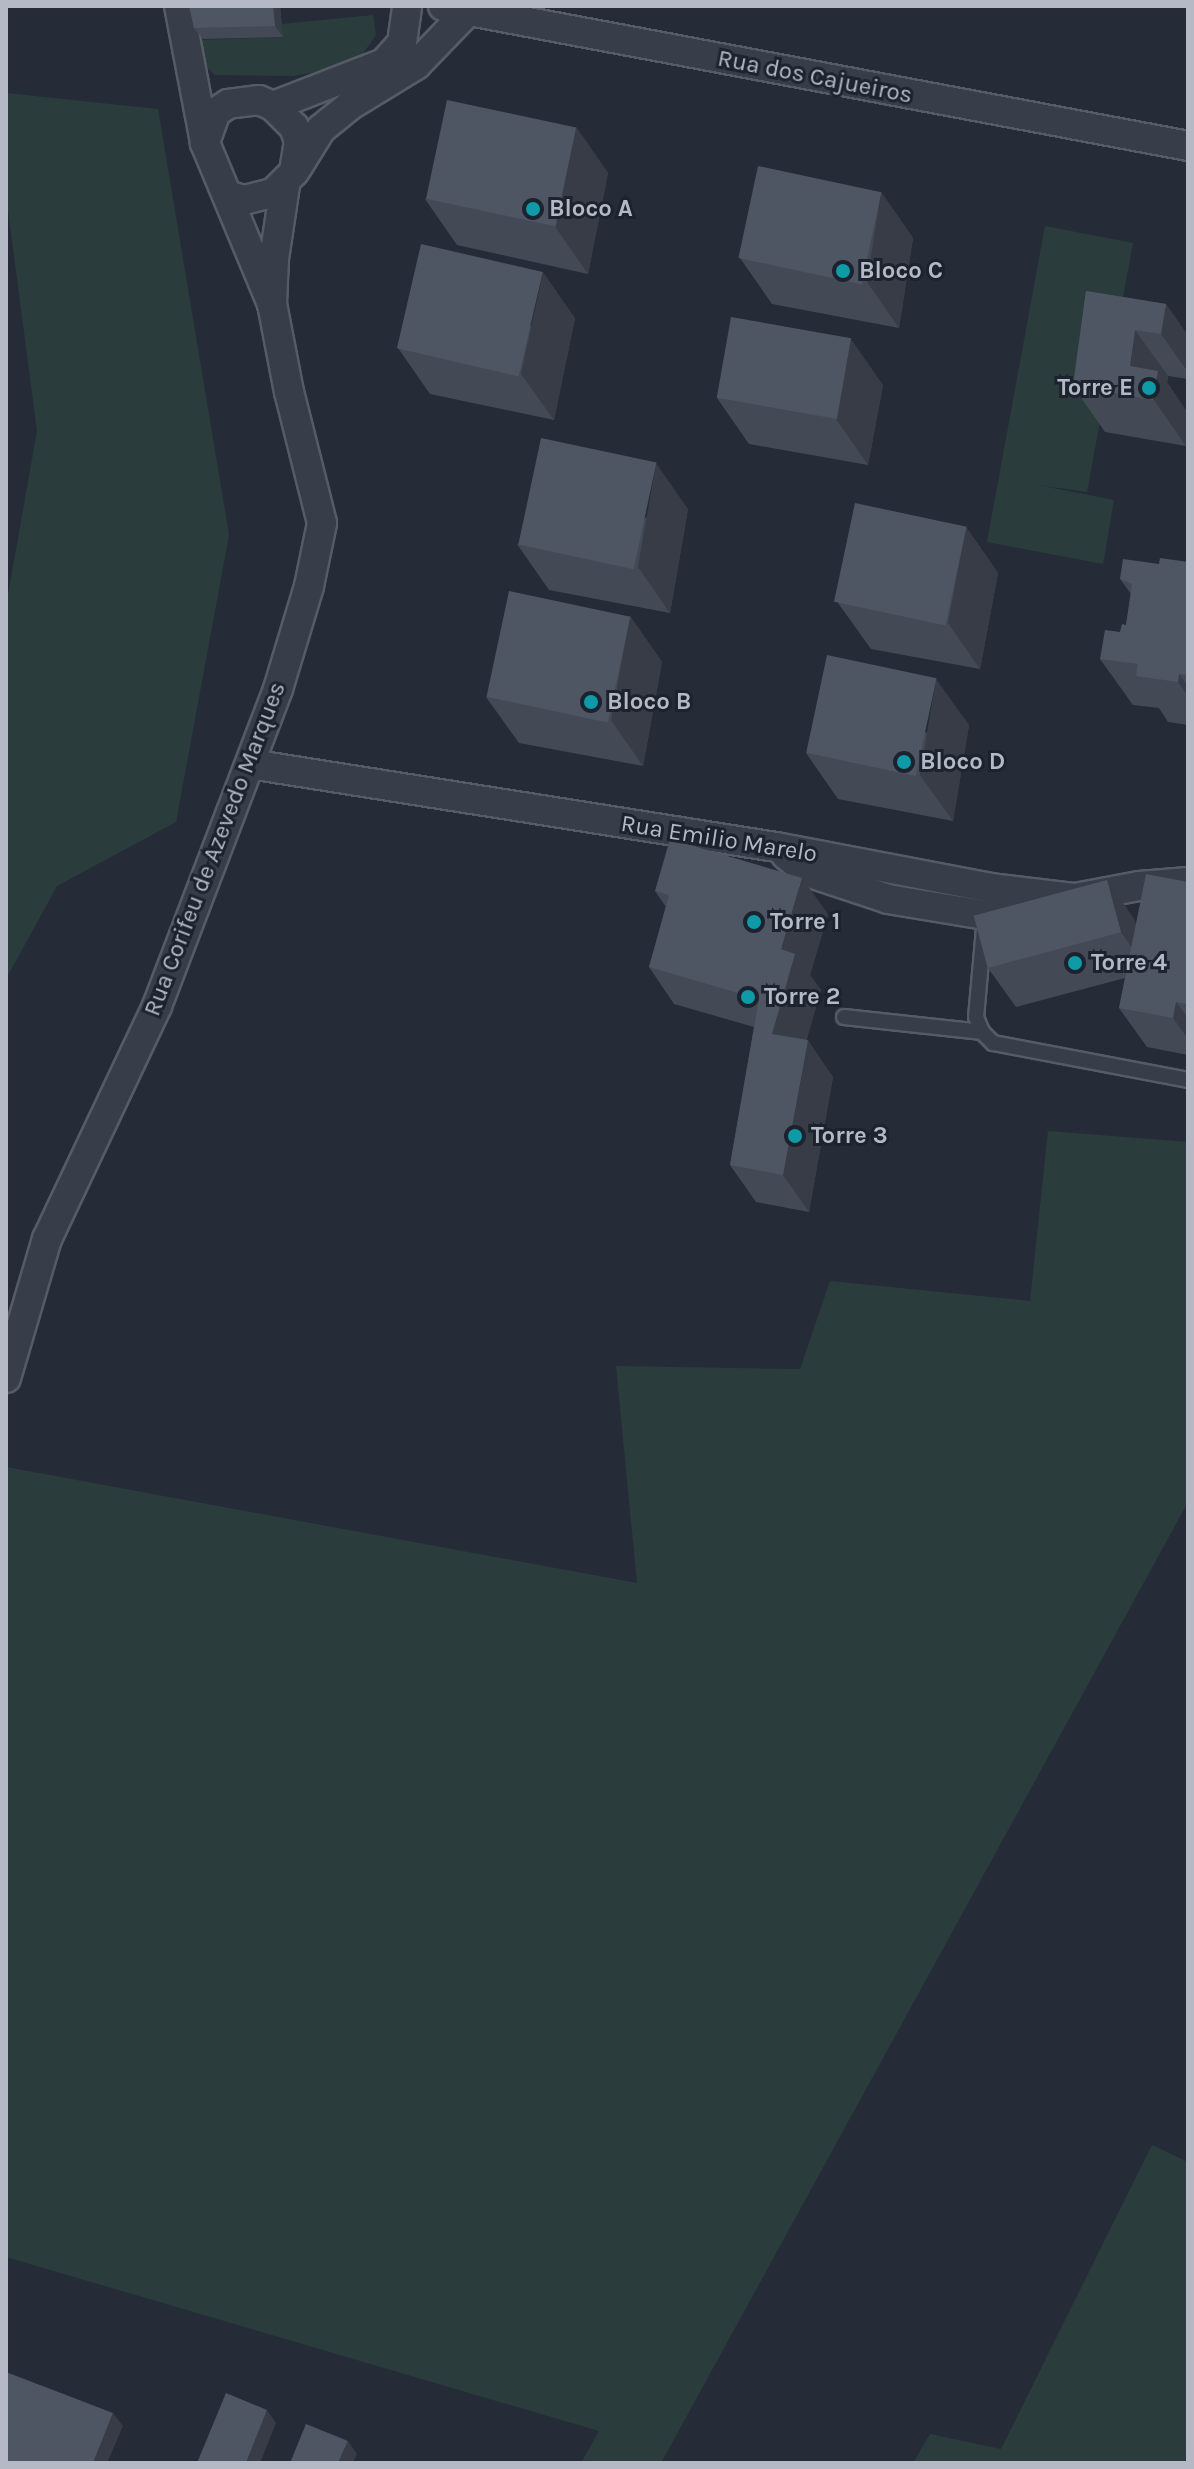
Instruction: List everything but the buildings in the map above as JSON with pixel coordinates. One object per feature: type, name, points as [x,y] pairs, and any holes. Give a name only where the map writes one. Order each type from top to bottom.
[{"type":"street","points":[[179,6],[205,143],[215,172],[230,196],[272,304]]},
{"type":"street","points":[[273,106],[384,63],[402,43],[407,6]]},
{"type":"street","points":[[230,196],[259,199],[290,178],[321,129],[349,106],[416,65],[462,8]]},
{"type":"street","name":"Rua dos Cajueiros","points":[[462,8],[1188,146]]},
{"type":"street","points":[[205,143],[216,112],[228,104],[259,100],[273,106],[294,127],[299,142],[274,259],[272,304]]},
{"type":"street","name":"Rua Corifeu de Azevedo Marques","points":[[6,1378],[47,1239],[157,1006],[216,845],[250,764],[309,586],[322,523],[289,392],[272,304]]},
{"type":"street","name":"Rua Emilio Marelo","points":[[250,764],[776,847],[895,870],[988,902],[1075,898],[1139,886],[1188,882]]},
{"type":"street","points":[[776,847],[807,872],[888,899],[988,902]]},
{"type":"street","points":[[888,899],[895,870]]},
{"type":"lane","points":[[988,902],[976,1017],[982,1032],[993,1043],[1188,1080]]},
{"type":"lane","points":[[844,1017],[982,1032]]},
{"type":"shaded area","points":[[373,15],[376,35],[362,55],[315,72],[293,76],[215,75],[195,56],[195,40],[283,37],[282,24]]},
{"type":"shaded area","points":[[6,93],[158,109],[229,535],[176,822],[57,886],[6,979],[6,606],[37,431],[6,195]]},
{"type":"shaded area","points":[[1045,226],[1133,243],[1087,492],[1038,485],[1114,500],[1103,564],[987,542]]},
{"type":"shaded area","points":[[1048,1131],[1188,1142],[1188,1502],[661,2463],[581,2463],[599,2431],[6,2257],[6,1467],[637,1583],[616,1366],[800,1369],[830,1281],[1030,1301]]},
{"type":"shaded area","points":[[1152,2145],[1188,2162],[1188,2463],[913,2463],[930,2434],[1001,2449]]},
{"type":"place","name":"Bloco A","points":[[533,209]]},
{"type":"place","name":"Bloco C","points":[[843,271]]},
{"type":"place","name":"Torre E","points":[[1149,388]]},
{"type":"place","name":"Bloco B","points":[[591,702]]},
{"type":"place","name":"Bloco D","points":[[904,762]]},
{"type":"place","name":"Torre 1","points":[[754,922]]},
{"type":"place","name":"Torre 4","points":[[1075,963]]},
{"type":"place","name":"Torre 2","points":[[748,997]]},
{"type":"place","name":"Torre 3","points":[[795,1136]]}]
